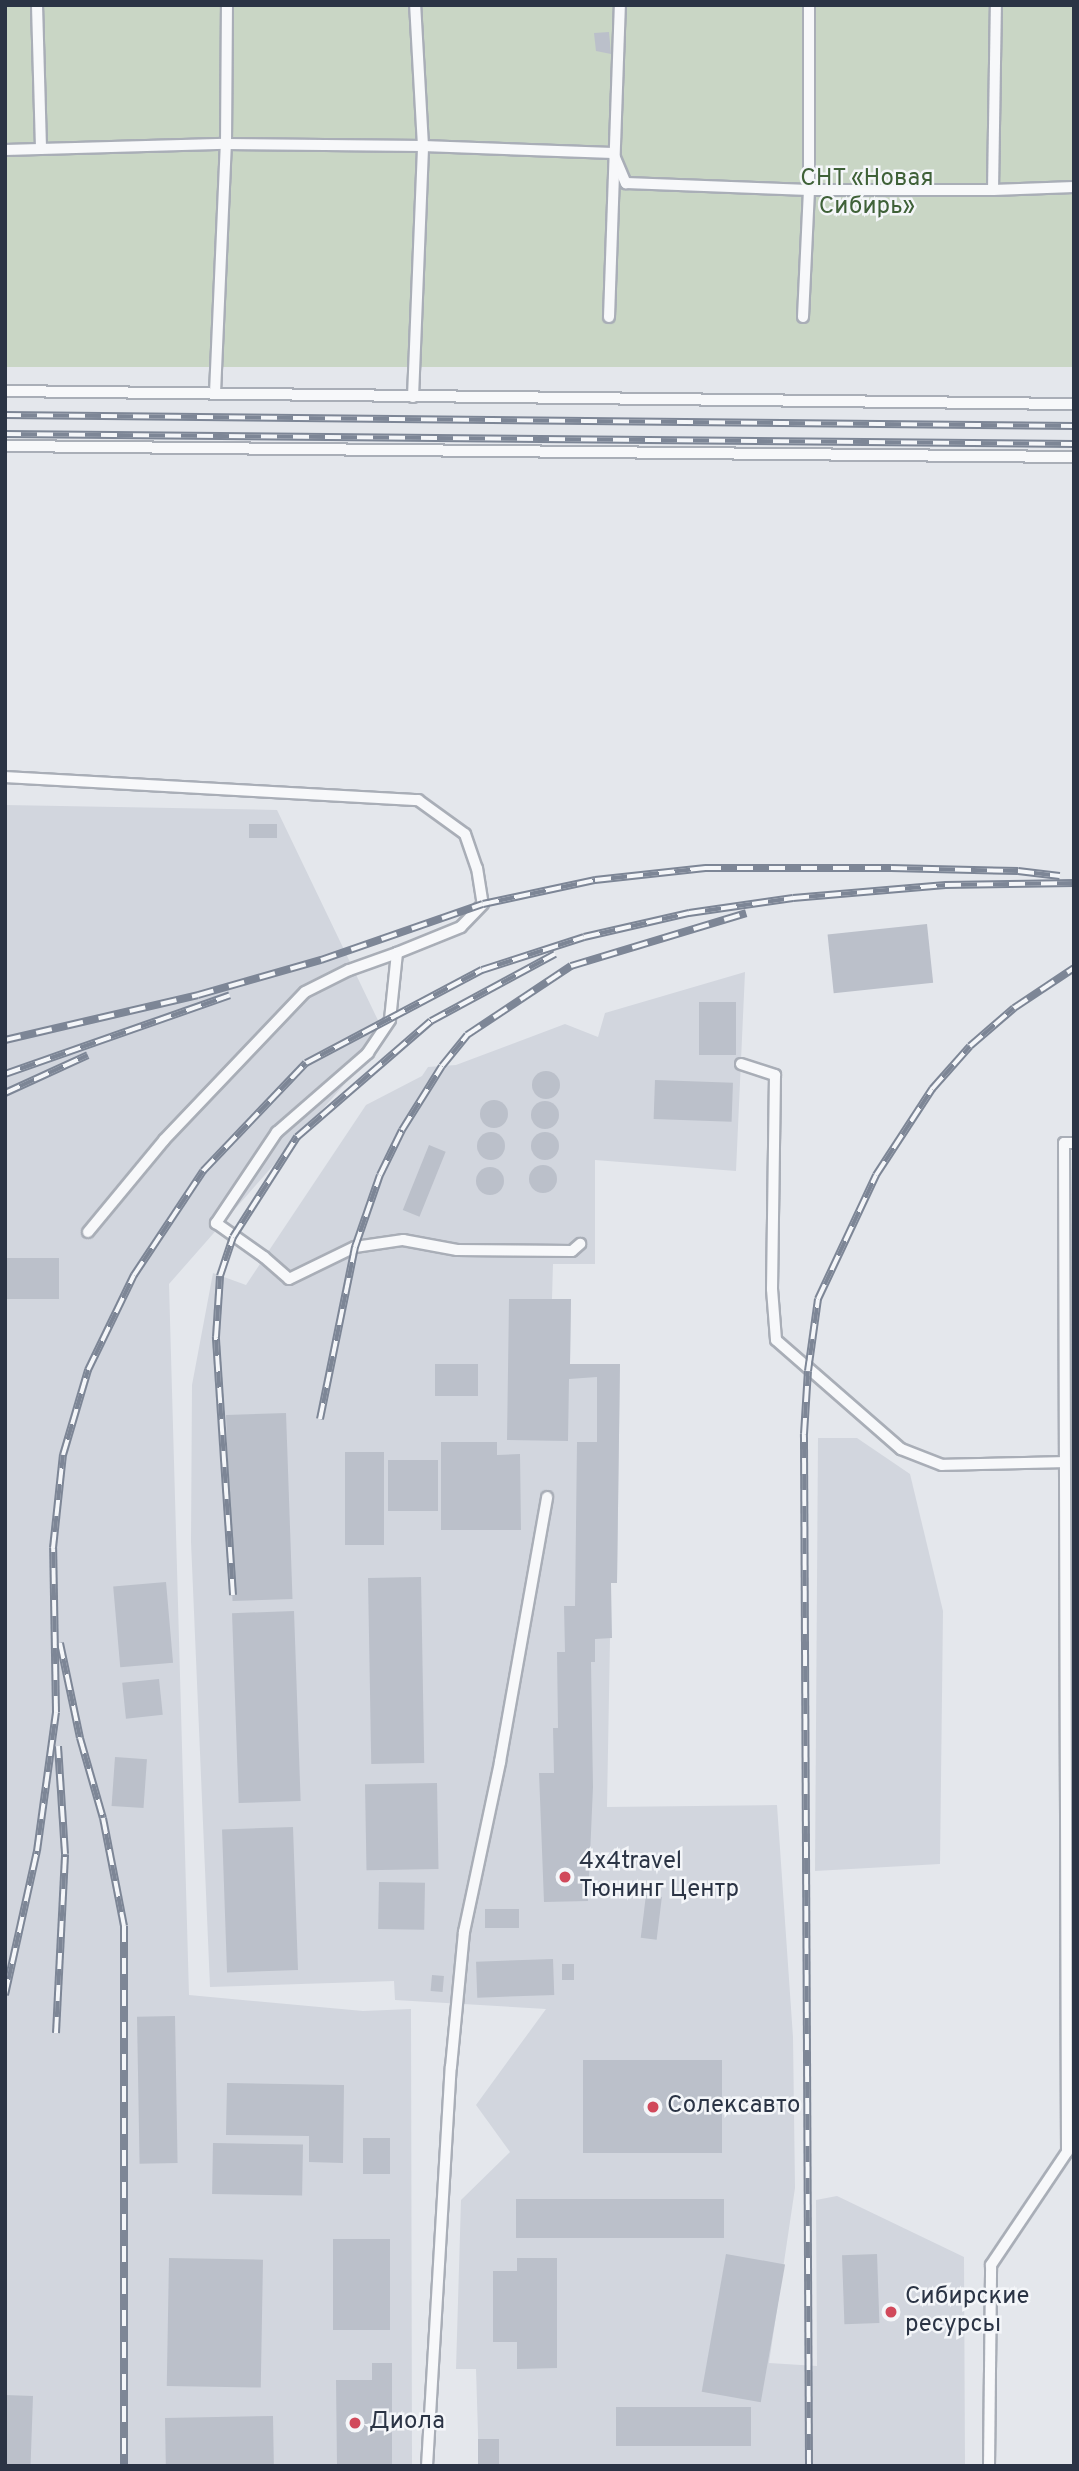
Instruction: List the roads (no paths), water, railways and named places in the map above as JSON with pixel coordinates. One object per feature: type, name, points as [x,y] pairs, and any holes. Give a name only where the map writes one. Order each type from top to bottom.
[{"type":"lane","points":[[37,5],[41,149]]},
{"type":"lane","points":[[215,393],[226,144],[227,5]]},
{"type":"lane","points":[[413,397],[423,146],[415,5]]},
{"type":"lane","points":[[609,317],[620,5]]},
{"type":"lane","points":[[803,317],[810,190],[809,5]]},
{"type":"lane","points":[[993,190],[996,5]]},
{"type":"lane","points":[[5,150],[226,144],[423,146],[613,153]]},
{"type":"lane","points":[[613,153],[626,183],[810,190],[1074,187]]},
{"type":"lane","points":[[5,391],[1074,404]]},
{"type":"lane","points":[[5,446],[1074,457]]},
{"type":"lane","points":[[5,777],[418,800],[465,834],[477,868],[483,904],[461,927],[349,970],[305,992],[164,1140],[88,1231]]},
{"type":"lane","points":[[397,953],[390,1020],[368,1053],[277,1132],[216,1223],[264,1256],[289,1279],[355,1247],[403,1240],[457,1250],[572,1251],[580,1244]]},
{"type":"lane","points":[[741,1065],[775,1075],[772,1289],[776,1340],[901,1450],[942,1465],[1063,1462]]},
{"type":"lane","points":[[989,2466],[991,2265],[1067,2152],[1070,1894],[1063,1462],[1069,1275],[1064,1143],[1074,1143]]},
{"type":"lane","points":[[427,2466],[451,2067],[464,1932],[500,1762],[547,1497]]},
{"type":"railway","points":[[5,415],[1074,426]]},
{"type":"railway","points":[[5,434],[1074,444]]},
{"type":"railway","points":[[5,1040],[198,995],[321,960],[483,904],[595,880],[705,868],[891,868],[1018,871],[1060,876]]},
{"type":"railway","points":[[5,1995],[37,1851],[56,1712],[53,1548],[63,1455],[88,1370],[134,1275],[203,1171],[306,1063],[482,970],[584,937],[689,913],[793,898],[945,885],[1074,883]]},
{"type":"railway","points":[[320,1419],[355,1247],[380,1175],[402,1130],[442,1066],[467,1035],[571,966],[746,913]]},
{"type":"railway","points":[[233,1595],[216,1337],[220,1276],[233,1237],[297,1137],[431,1021],[555,954]]},
{"type":"railway","points":[[809,2466],[804,1434],[808,1371],[818,1299],[876,1175],[932,1089],[970,1046],[1014,1008],[1074,968]]},
{"type":"railway","points":[[5,1074],[230,995]]},
{"type":"railway","points":[[5,1093],[88,1055]]},
{"type":"railway","points":[[60,1643],[80,1738],[103,1818],[124,1926],[124,2466]]},
{"type":"railway","points":[[56,2033],[65,1854],[58,1746]]},
{"type":"place","name":"4x4travel Тюнинг Центр","points":[[565,1877]]},
{"type":"place","name":"Солексавто","points":[[653,2107]]},
{"type":"place","name":"Сибирские ресурсы","points":[[891,2312]]},
{"type":"place","name":"Диола","points":[[355,2423]]},
{"type":"park label","name":"СНТ «Новая Сибирь»","points":[[867,194]]}]
